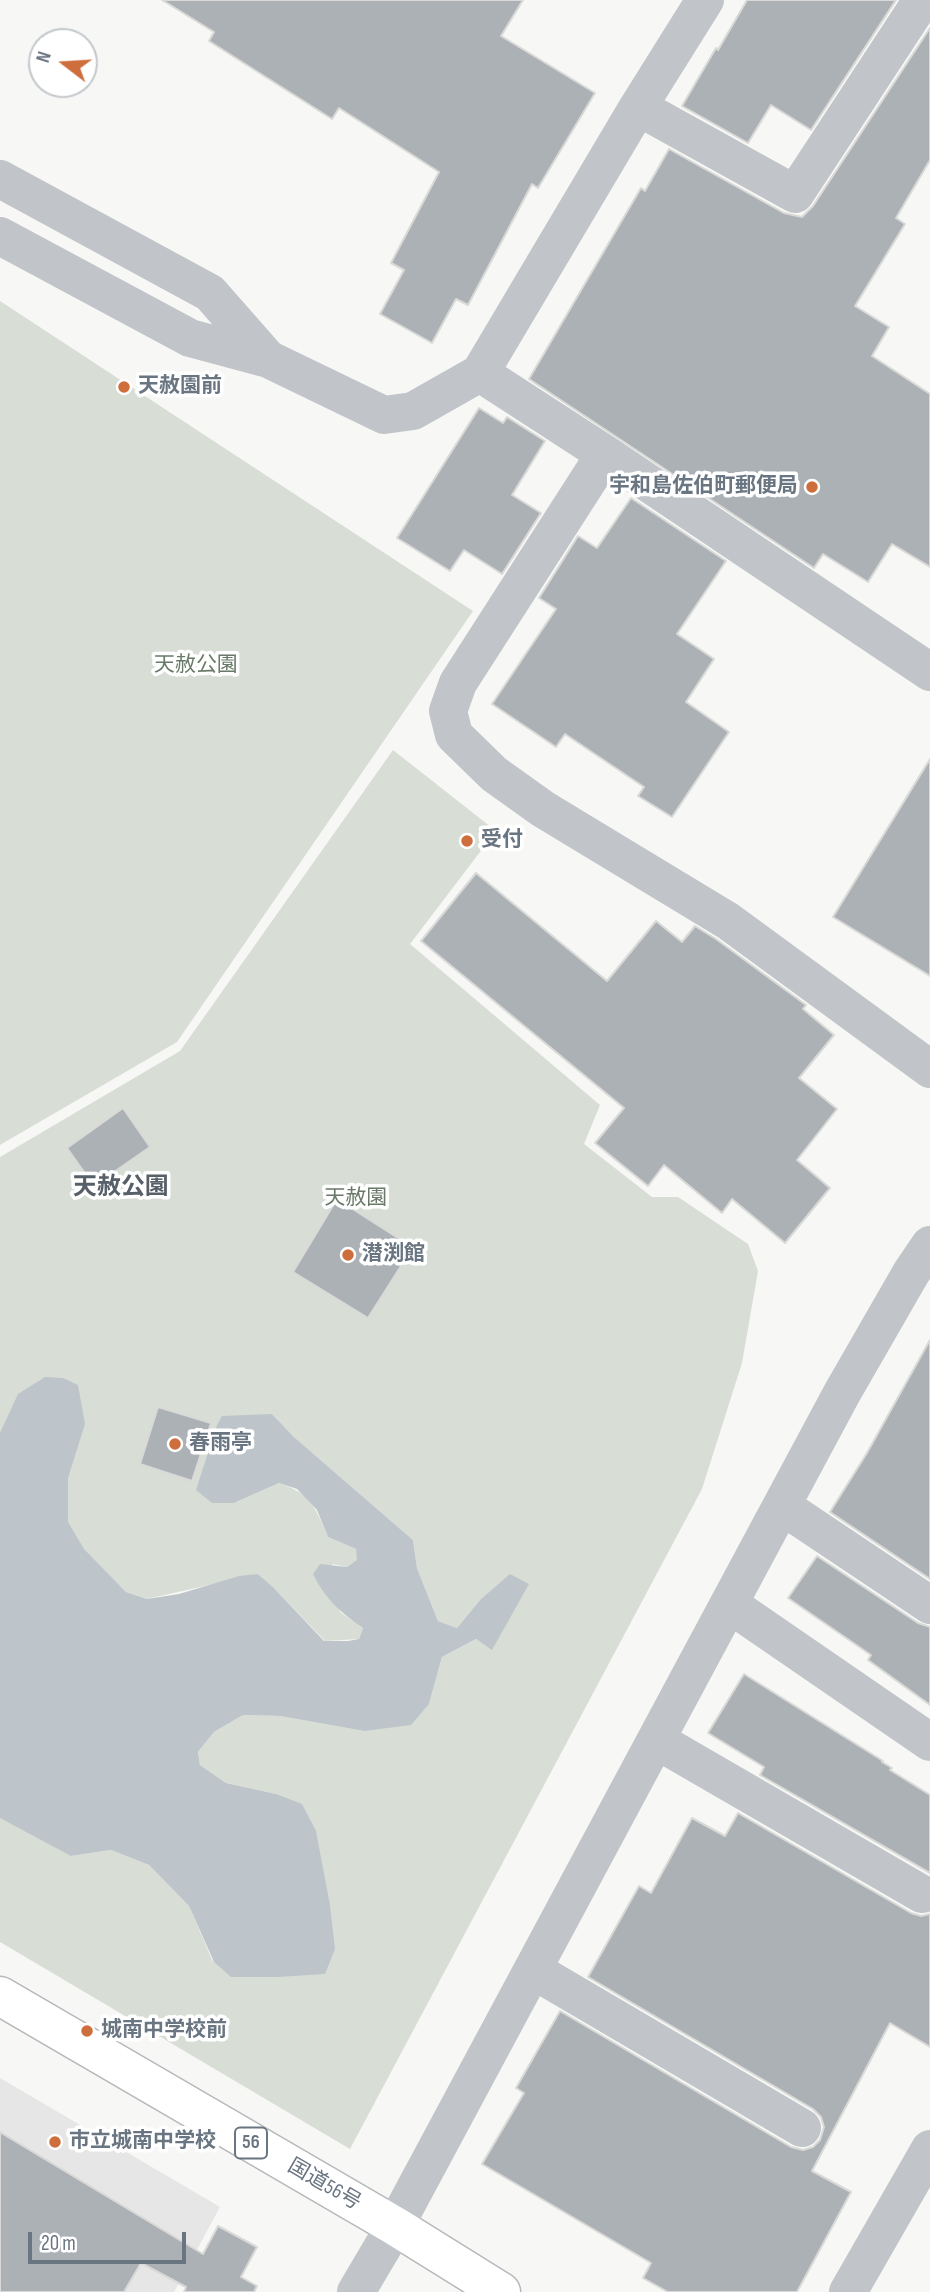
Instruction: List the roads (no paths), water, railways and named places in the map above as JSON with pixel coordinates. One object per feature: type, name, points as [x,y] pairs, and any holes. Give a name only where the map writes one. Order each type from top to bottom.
[{"type":"highway","name":"国道56号","points":[[0,1996],[395,2226],[501,2292]]},
{"type":"street","points":[[0,236],[190,338],[268,359],[384,415],[413,411],[481,373],[638,107],[705,0]]},
{"type":"street","points":[[638,107],[795,194],[922,0]]},
{"type":"street","points":[[0,179],[210,293],[268,359]]},
{"type":"street","points":[[481,373],[930,672]]},
{"type":"street","points":[[605,454],[458,683],[448,712],[454,735],[494,774],[543,810],[728,921],[930,1069]]},
{"type":"street","points":[[356,2292],[395,2226],[842,1393],[924,1268]]},
{"type":"street","points":[[782,1506],[930,1605]]},
{"type":"street","points":[[729,1604],[930,1742]]},
{"type":"street","points":[[656,1740],[922,1894]]},
{"type":"street","points":[[533,1970],[802,2128]]},
{"type":"street","points":[[848,2292],[930,2149]]},
{"type":"place","name":"天赦園前","points":[[124,387]]},
{"type":"place","name":"宇和島佐伯町郵便局","points":[[812,487]]},
{"type":"place","name":"受付","points":[[467,841]]},
{"type":"place","name":"潜渕館","points":[[348,1255]]},
{"type":"place","name":"春雨亭","points":[[175,1444]]},
{"type":"place","name":"城南中学校前","points":[[87,2031]]},
{"type":"place","name":"市立城南中学校","points":[[55,2142]]},
{"type":"district","name":"天赦公園","points":[[121,1188]]},
{"type":"park label","name":"天赦園","points":[[356,1199]]}]
